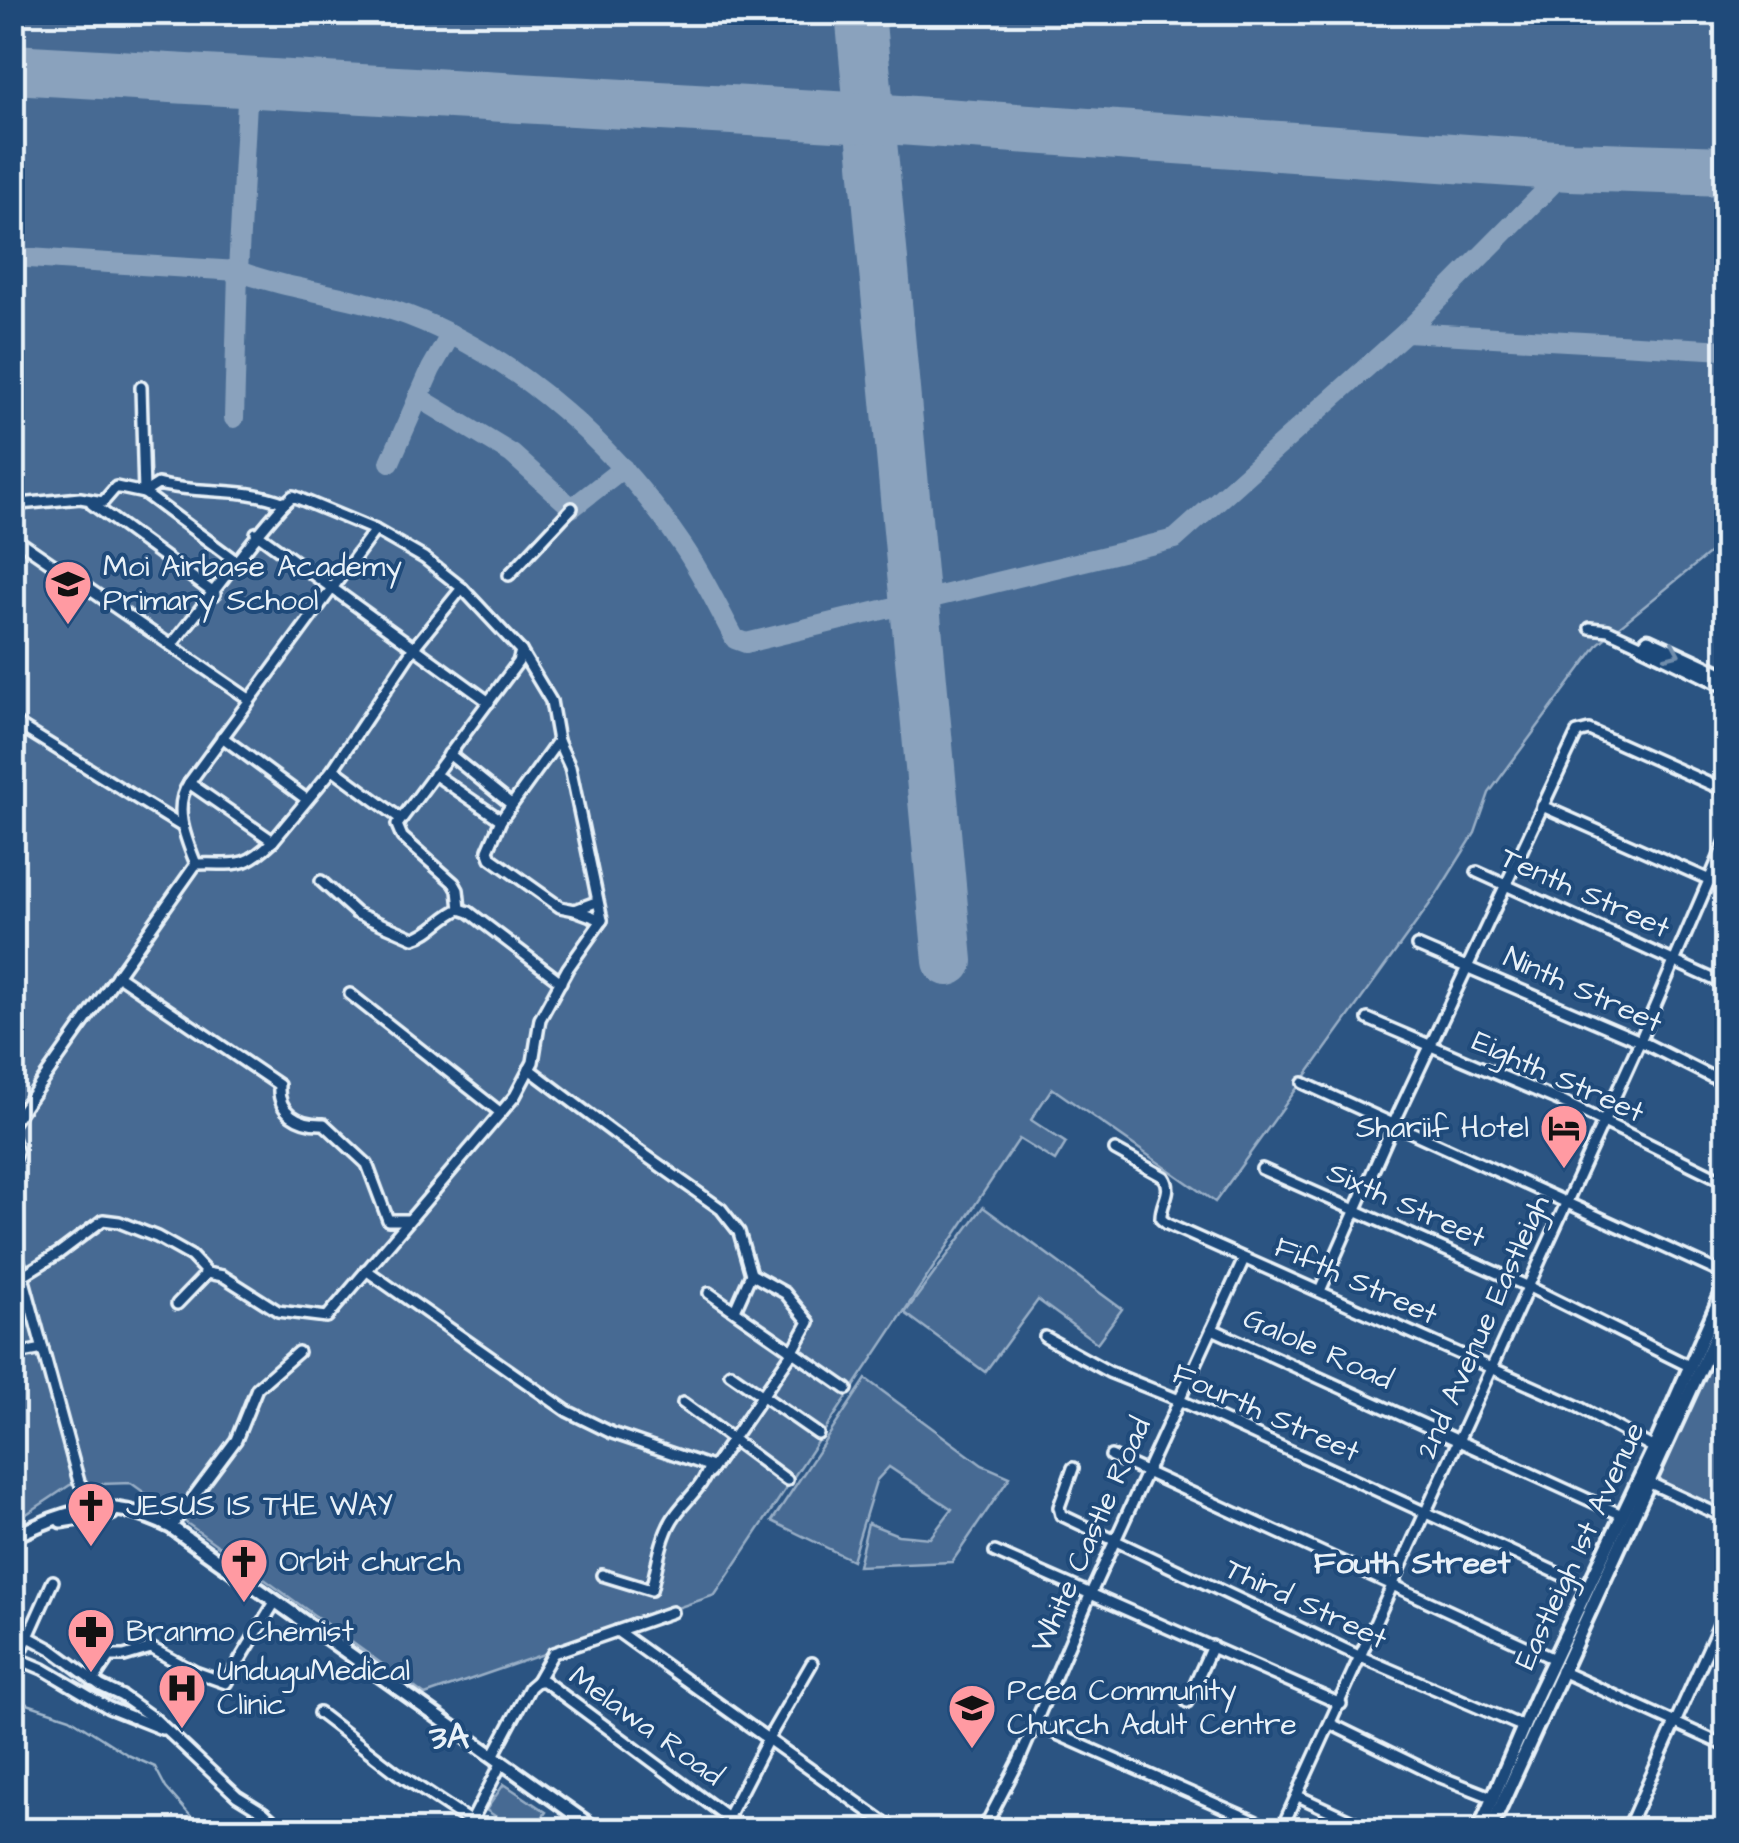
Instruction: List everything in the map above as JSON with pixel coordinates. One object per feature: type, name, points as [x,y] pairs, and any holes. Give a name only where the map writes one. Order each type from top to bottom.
[{"type":"main road","points":[[1726,676],[1648,640],[1644,646],[1726,686]]},
{"type":"main road","name":"Eastleigh 1st Avenue","points":[[1479,1830],[1726,1284]]},
{"type":"main road","name":"Eastleigh 1st Avenue","points":[[1490,1830],[1726,1313]]},
{"type":"main road","points":[[18,1534],[86,1508],[116,1507],[150,1516],[171,1527],[597,1830]]},
{"type":"main road","points":[[18,1534],[103,1513],[150,1516]]},
{"type":"street","points":[[141,387],[144,493]]},
{"type":"street","points":[[144,493],[158,484],[179,489],[240,490],[285,503]]},
{"type":"street","points":[[237,562],[144,493],[116,488],[103,502],[80,498],[16,502],[16,539],[249,700]]},
{"type":"street","points":[[172,644],[214,594],[256,533],[293,496],[374,530],[424,558],[462,588],[520,651],[551,701],[558,741],[570,767],[602,920]]},
{"type":"street","points":[[80,498],[214,594]]},
{"type":"street","points":[[509,574],[572,508]]},
{"type":"street","points":[[196,864],[181,815],[184,790],[374,530]]},
{"type":"street","points":[[256,533],[488,702]]},
{"type":"street","points":[[196,864],[239,866],[273,841],[333,769],[415,646],[462,588]]},
{"type":"street","points":[[1590,628],[1608,630],[1644,646]]},
{"type":"street","points":[[460,909],[454,883],[396,828],[518,662],[520,651]]},
{"type":"street","points":[[12,721],[184,827]]},
{"type":"street","points":[[1320,1292],[1394,1123],[1579,730],[1589,730],[1726,791]]},
{"type":"street","points":[[222,738],[306,799]]},
{"type":"street","points":[[558,741],[501,820],[488,850],[491,858],[551,902],[602,920]]},
{"type":"street","points":[[449,754],[512,804]]},
{"type":"street","points":[[333,769],[401,819]]},
{"type":"street","points":[[434,774],[501,820]]},
{"type":"street","points":[[189,783],[273,841]]},
{"type":"street","points":[[1542,806],[1726,887]]},
{"type":"street","name":"2nd Avenue Eastleigh","points":[[1278,1830],[1341,1704],[1726,842]]},
{"type":"street","points":[[12,1124],[196,864]]},
{"type":"street","name":"Tenth Street","points":[[1477,872],[1726,986]]},
{"type":"street","points":[[321,881],[356,913],[414,938],[460,909]]},
{"type":"street","points":[[575,910],[596,902]]},
{"type":"street","points":[[460,909],[482,920],[561,982]]},
{"type":"street","points":[[12,1282],[103,1220],[119,1222],[157,1238],[191,1256],[207,1273],[223,1276],[278,1311],[327,1317],[515,1096],[529,1068],[540,1019],[602,920]]},
{"type":"street","name":"Ninth Street","points":[[1417,946],[1640,1041],[1726,1084]]},
{"type":"street","points":[[117,976],[280,1085],[278,1098],[282,1108],[308,1125],[324,1124],[367,1164],[388,1220],[408,1220]]},
{"type":"street","points":[[350,994],[501,1113]]},
{"type":"street","name":"Eighth Street","points":[[1368,1019],[1603,1122],[1726,1182]]},
{"type":"street","points":[[529,1068],[722,1209],[739,1232],[752,1274],[735,1310]]},
{"type":"street","points":[[1303,1083],[1726,1275]]},
{"type":"street","points":[[12,1138],[17,1150],[12,1164]]},
{"type":"street","name":"Fifth Street","points":[[1114,1150],[1164,1177],[1169,1184],[1160,1209],[1161,1219],[1579,1408],[1654,1448]]},
{"type":"street","name":"Sixth Street","points":[[1262,1169],[1527,1286],[1691,1367]]},
{"type":"street","points":[[12,1236],[79,1482],[85,1490],[86,1508]]},
{"type":"street","name":"White Castle Road","points":[[987,1829],[1244,1259]]},
{"type":"street","points":[[366,1270],[567,1411],[612,1433],[709,1466],[701,1485]]},
{"type":"street","points":[[177,1304],[207,1273]]},
{"type":"street","points":[[602,1574],[651,1590],[667,1532],[735,1439],[807,1328],[809,1320],[785,1293],[752,1274]]},
{"type":"street","points":[[708,1293],[848,1388]]},
{"type":"street","name":"Galole Road","points":[[1212,1329],[1622,1515]]},
{"type":"street","name":"Fourth Street","points":[[1045,1337],[1079,1357],[1588,1587]]},
{"type":"street","points":[[12,1355],[43,1348]]},
{"type":"street","points":[[171,1527],[236,1440],[257,1388],[298,1352]]},
{"type":"street","points":[[730,1372],[818,1434]]},
{"type":"street","points":[[684,1403],[787,1480]]},
{"type":"street","points":[[1111,1456],[1554,1659]]},
{"type":"street","name":"Third Street","points":[[1073,1468],[1058,1507],[1061,1515],[1361,1658],[1524,1727]]},
{"type":"street","points":[[1650,1483],[1726,1518]]},
{"type":"street","points":[[996,1552],[1341,1704]]},
{"type":"street","points":[[53,1581],[15,1657],[44,1668],[109,1708],[167,1732]]},
{"type":"street","points":[[94,1681],[110,1656],[151,1648],[195,1672],[226,1683],[275,1602]]},
{"type":"street","points":[[1627,1830],[1726,1609]]},
{"type":"street","points":[[537,1681],[552,1653],[672,1612]]},
{"type":"street","points":[[12,1628],[130,1701],[237,1796],[283,1830]]},
{"type":"street","points":[[617,1631],[895,1830]]},
{"type":"street","points":[[1187,1702],[1212,1646]]},
{"type":"street","points":[[722,1830],[812,1663]]},
{"type":"street","points":[[1561,1671],[1726,1746]]},
{"type":"street","name":"Melawa Road","points":[[469,1826],[530,1688],[537,1681],[544,1681],[745,1830]]},
{"type":"street","points":[[319,1713],[469,1826]]},
{"type":"street","points":[[1034,1724],[1278,1830]]},
{"type":"street","points":[[1330,1724],[1494,1798]]},
{"type":"street","points":[[1298,1796],[1372,1830]]},
{"type":"shaded area","points":[[1724,12],[1726,540],[1599,643],[1489,793],[1475,833],[1437,894],[1215,1202],[1052,1088],[1031,1120],[1066,1143],[1055,1161],[1019,1139],[715,1595],[425,1695],[131,1483],[70,1485],[13,1523],[13,13]]},
{"type":"shaded area","points":[[983,1207],[1122,1309],[1097,1343],[1038,1300],[985,1372],[905,1313]]},
{"type":"shaded area","points":[[1726,1314],[1726,1518],[1650,1483]]},
{"type":"shaded area","points":[[866,1379],[982,1465],[1010,1477],[952,1562],[858,1566],[868,1523],[898,1535],[930,1538],[952,1509],[889,1467],[876,1481],[852,1560],[772,1521]]},
{"type":"shaded area","points":[[504,1784],[546,1812],[534,1830],[516,1830],[486,1810]]},
{"type":"waterway","points":[[12,1699],[70,1718],[128,1755],[155,1767],[166,1788],[203,1830]]},
{"type":"taxiway","points":[[12,257],[238,271],[248,83]]},
{"type":"taxiway","points":[[234,418],[238,271],[386,308],[449,333],[526,381],[628,474],[683,546],[735,639],[746,643],[1175,539],[1406,332],[1570,166]]},
{"type":"taxiway","points":[[1406,332],[1726,350]]},
{"type":"taxiway","points":[[390,462],[451,334]]},
{"type":"taxiway","points":[[418,397],[512,454],[572,508],[623,468]]},
{"type":"runway","points":[[860,12],[948,961]]},
{"type":"runway","points":[[12,69],[870,118],[1570,166],[1726,171]]},
{"type":"place","name":"Moi Airbase Academy Primary School","points":[[68,626]]},
{"type":"place","name":"Shariif Hotel","points":[[1564,1170]]},
{"type":"place","name":"JESUS IS THE WAY","points":[[91,1548]]},
{"type":"place","name":"Orbit church","points":[[244,1604]]},
{"type":"place","name":"Branmo Chemist","points":[[91,1674]]},
{"type":"place","name":"UnduguMedical Clinic","points":[[182,1730]]},
{"type":"place","name":"Pcea Community Church Adult Centre","points":[[972,1750]]},
{"type":"district","name":"Fouth Street","points":[[1412,1563]]},
{"type":"district","name":"3A","points":[[449,1737]]}]
